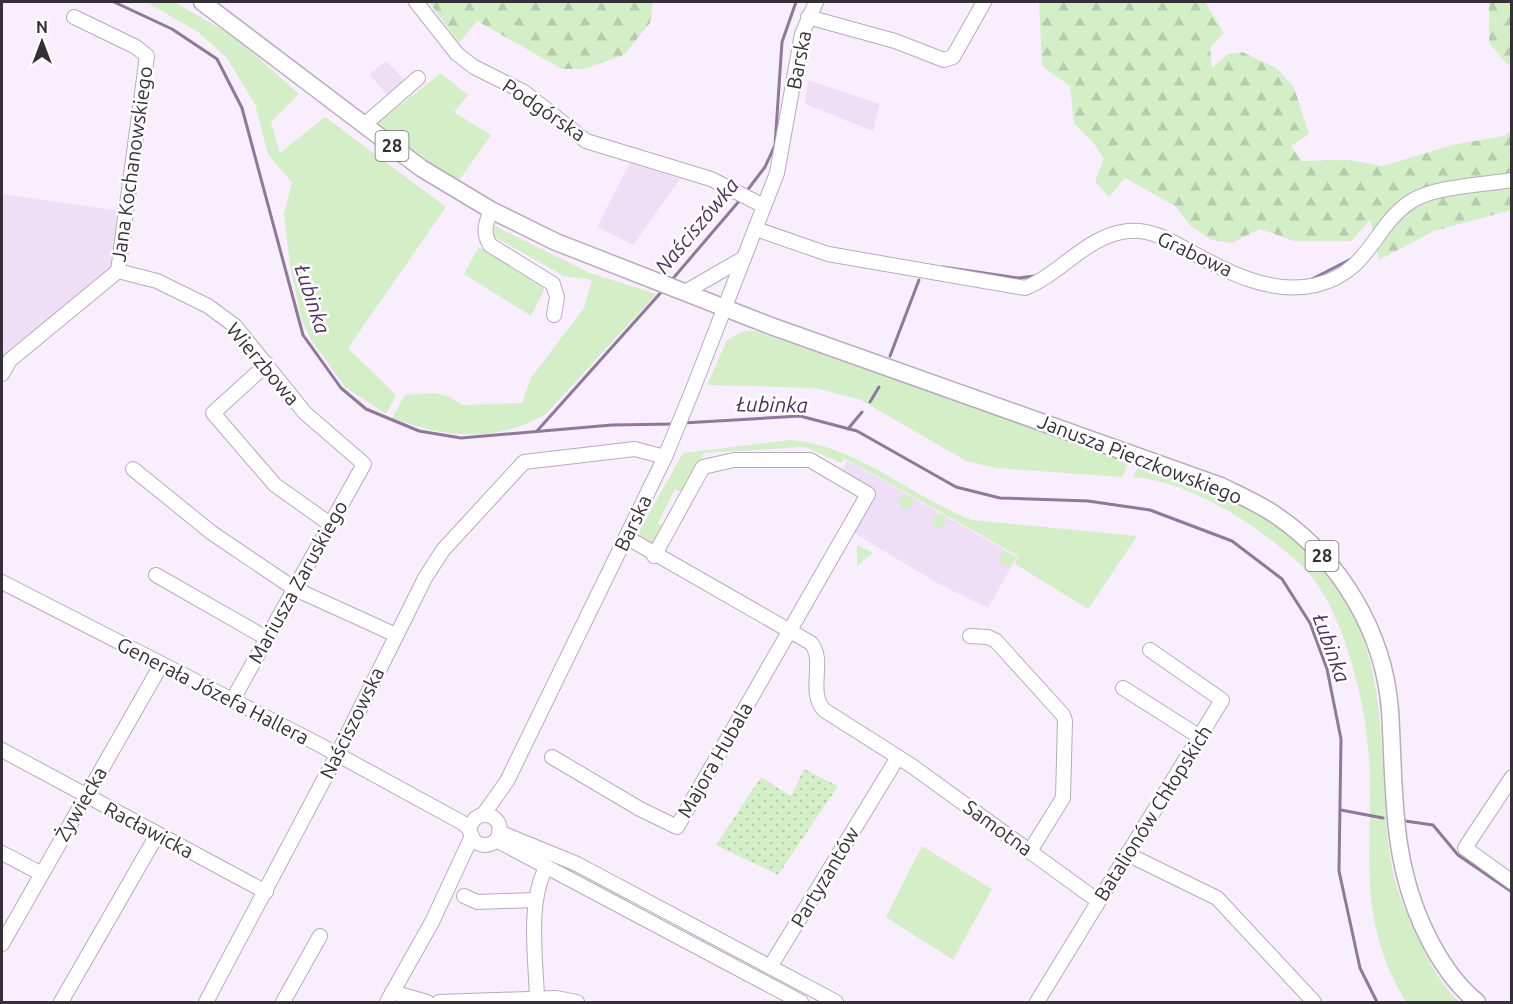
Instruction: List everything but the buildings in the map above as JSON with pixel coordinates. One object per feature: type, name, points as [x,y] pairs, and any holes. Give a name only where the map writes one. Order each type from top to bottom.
[{"type":"main road","name":"28","points":[[202,2],[421,168],[490,210],[556,242],[723,308]]},
{"type":"main road","name":"Janusza Pieczkowskiego","points":[[723,308],[1221,486],[1275,515],[1300,533],[1345,582],[1367,621],[1384,678],[1389,708],[1399,855],[1407,886],[1432,945],[1448,969],[1477,1002]]},
{"type":"street","name":"Podgórska","points":[[416,2],[457,54],[474,67],[524,92],[586,141],[711,179],[764,206]]},
{"type":"street","name":"Barska","points":[[389,997],[460,865],[484,829],[666,454],[756,229],[783,149],[797,54],[808,17],[816,2]]},
{"type":"street","points":[[808,17],[884,37],[944,60],[953,57],[984,2]]},
{"type":"street","name":"Jana Kochanowskiego","points":[[2,374],[10,360],[118,271],[147,56],[136,47],[74,17]]},
{"type":"street","points":[[364,125],[418,78]]},
{"type":"street","name":"Grabowa","points":[[756,229],[828,254],[1025,288],[1040,282],[1099,241],[1125,231],[1142,231],[1163,236],[1256,283],[1288,288],[1316,285],[1349,269],[1370,250],[1399,211],[1411,201],[1428,194],[1512,180]]},
{"type":"street","points":[[490,210],[485,237],[490,245],[553,284],[557,297],[554,315]]},
{"type":"street","points":[[680,290],[744,258]]},
{"type":"street","name":"Wierzbowa","points":[[118,271],[157,281],[208,306],[235,326],[305,413],[364,464]]},
{"type":"street","points":[[267,364],[213,413],[275,484],[330,524]]},
{"type":"street","name":"Naściszowska","points":[[206,1002],[337,755],[425,578],[443,550],[524,462],[635,449],[666,454]]},
{"type":"street","name":"Majora Hubala","points":[[552,757],[640,809],[677,827],[868,494],[810,460],[734,460],[703,467],[654,556]]},
{"type":"street","name":"Mariusza Zaruskiego","points":[[232,701],[364,464]]},
{"type":"street","points":[[133,469],[212,533],[295,589],[396,635]]},
{"type":"street","points":[[626,537],[654,556],[790,632]]},
{"type":"street","points":[[156,575],[268,639]]},
{"type":"street","name":"Generała Józefa Hallera","points":[[2,582],[424,801],[484,829]]},
{"type":"street","name":"Samotna","points":[[790,632],[814,647],[819,705],[898,757],[1098,901]]},
{"type":"street","points":[[970,636],[988,637],[996,641],[1063,715],[1065,721],[1063,798],[1030,851]]},
{"type":"street","name":"Batalionów Chłopskich","points":[[1037,1002],[1222,700],[1150,650]]},
{"type":"street","name":"Żywiecka","points":[[3,938],[161,665]]},
{"type":"street","points":[[1123,688],[1200,737]]},
{"type":"street","name":"Racławicka","points":[[2,750],[266,892]]},
{"type":"street","name":"Partyzantów","points":[[770,967],[898,757]]},
{"type":"street","points":[[1512,777],[1465,848],[1508,880],[1512,864]]},
{"type":"street","points":[[484,829],[577,864],[836,1002]]},
{"type":"street","points":[[484,829],[546,868],[801,1002]]},
{"type":"street","points":[[61,1002],[157,835]]},
{"type":"street","points":[[2,853],[42,874]]},
{"type":"street","points":[[1127,854],[1217,898],[1314,1002]]},
{"type":"street","points":[[541,1000],[535,900],[538,883],[546,868]]},
{"type":"street","points":[[464,897],[477,902],[535,900]]},
{"type":"street","points":[[283,1002],[320,936]]},
{"type":"street","points":[[734,967],[770,967]]},
{"type":"street","points":[[770,967],[781,992]]},
{"type":"street","points":[[389,997],[427,1002]]},
{"type":"street","points":[[439,1002],[556,998],[576,1002]]},
{"type":"shaded area","points":[[386,61],[405,80],[387,95],[369,74]]},
{"type":"shaded area","points":[[808,80],[880,104],[873,131],[805,104]]},
{"type":"shaded area","points":[[630,163],[680,179],[633,245],[597,227]]},
{"type":"shaded area","points":[[2,194],[121,211],[110,269],[5,356],[2,355]]},
{"type":"shaded area","points":[[847,460],[1017,557],[988,608],[939,584],[852,532],[872,496],[841,472]]},
{"type":"green space","points":[[146,2],[174,2],[235,37],[299,94],[271,122],[280,153],[325,117],[446,207],[348,348],[396,395],[386,414],[345,387],[312,341],[302,321],[290,265],[284,214],[292,183],[268,154],[255,104],[226,57],[198,32]]},
{"type":"green space","points":[[429,2],[653,2],[650,23],[624,55],[584,69],[562,69],[477,21],[459,43]]},
{"type":"green space","points":[[1039,2],[1205,2],[1224,33],[1210,48],[1212,68],[1228,54],[1242,52],[1276,68],[1294,87],[1309,134],[1291,146],[1302,161],[1349,160],[1383,166],[1452,145],[1504,136],[1511,131],[1511,210],[1434,231],[1379,260],[1370,220],[1351,241],[1294,241],[1260,229],[1232,243],[1212,240],[1191,226],[1175,206],[1125,178],[1109,197],[1095,181],[1104,159],[1093,142],[1074,124],[1070,86],[1042,66]]},
{"type":"green space","points":[[1489,2],[1511,2],[1511,65],[1508,65],[1489,43]]},
{"type":"green space","points":[[441,73],[468,95],[454,112],[491,135],[458,182],[421,161],[376,124]]},
{"type":"green space","points":[[491,224],[590,273],[656,294],[546,414],[527,423],[508,430],[470,434],[431,430],[392,418],[405,395],[435,393],[450,397],[462,405],[522,403],[531,378],[584,308],[592,280],[564,276],[493,236],[488,230]]},
{"type":"green space","points":[[478,248],[485,249],[542,282],[544,290],[531,316],[464,274]]},
{"type":"green space","points":[[744,331],[755,331],[1130,461],[1122,477],[996,468],[966,461],[861,400],[816,388],[707,385],[727,340]]},
{"type":"green space","points":[[791,440],[815,444],[839,452],[972,520],[1137,536],[1088,609],[1015,564],[1018,556],[848,460],[844,459],[841,463],[805,447],[704,453],[683,493],[675,489],[658,523],[664,526],[657,541],[651,545],[639,535],[683,453]]},
{"type":"green space","points":[[1140,462],[1200,486],[1258,514],[1294,538],[1306,549],[1336,586],[1354,617],[1367,649],[1375,683],[1380,717],[1386,822],[1390,857],[1398,890],[1428,958],[1442,982],[1459,1002],[1406,1002],[1390,970],[1379,940],[1370,883],[1369,759],[1364,714],[1343,637],[1322,592],[1304,568],[1292,557],[1258,530],[1230,512],[1183,489],[1150,479],[1133,477]]},
{"type":"green space","points":[[906,495],[911,497],[913,502],[911,507],[906,509],[901,507],[899,502],[901,497]]},
{"type":"green space","points":[[939,514],[944,516],[946,521],[944,526],[939,528],[934,526],[932,521],[934,516]]},
{"type":"green space","points":[[857,545],[873,553],[857,566]]},
{"type":"green space","points":[[1003,550],[1016,557],[1010,567],[999,562]]},
{"type":"green space","points":[[804,769],[838,786],[778,875],[716,845],[761,777],[791,796]]},
{"type":"green space","points":[[517,842],[630,897],[626,904],[545,862]]},
{"type":"green space","points":[[922,846],[992,889],[953,960],[886,917]]},
{"type":"waterway","name":"Łubinka","points":[[114,2],[172,29],[217,59],[242,108],[303,335],[341,388],[366,409],[419,431],[461,438],[612,425],[674,424]]},
{"type":"waterway","name":"Naściszówka","points":[[746,192],[765,167],[775,145],[782,42],[796,2]]},
{"type":"waterway","name":"Naściszówka","points":[[670,282],[740,200]]},
{"type":"waterway","points":[[1312,279],[1351,259]]},
{"type":"waterway","points":[[943,267],[1018,278],[1035,276]]},
{"type":"waterway","points":[[890,356],[919,280]]},
{"type":"waterway","name":"Naściszówka","points":[[537,431],[664,289]]},
{"type":"waterway","points":[[870,402],[879,387]]},
{"type":"waterway","points":[[848,429],[862,412]]},
{"type":"waterway","name":"Łubinka","points":[[683,423],[800,416],[857,431],[956,487],[1000,498],[1088,501],[1150,510],[1232,541],[1282,579],[1310,623],[1327,669],[1341,739],[1339,871],[1360,968],[1377,1002]]},
{"type":"waterway","points":[[1341,810],[1383,818]]},
{"type":"waterway","points":[[1405,821],[1433,825],[1458,855],[1512,892]]}]
